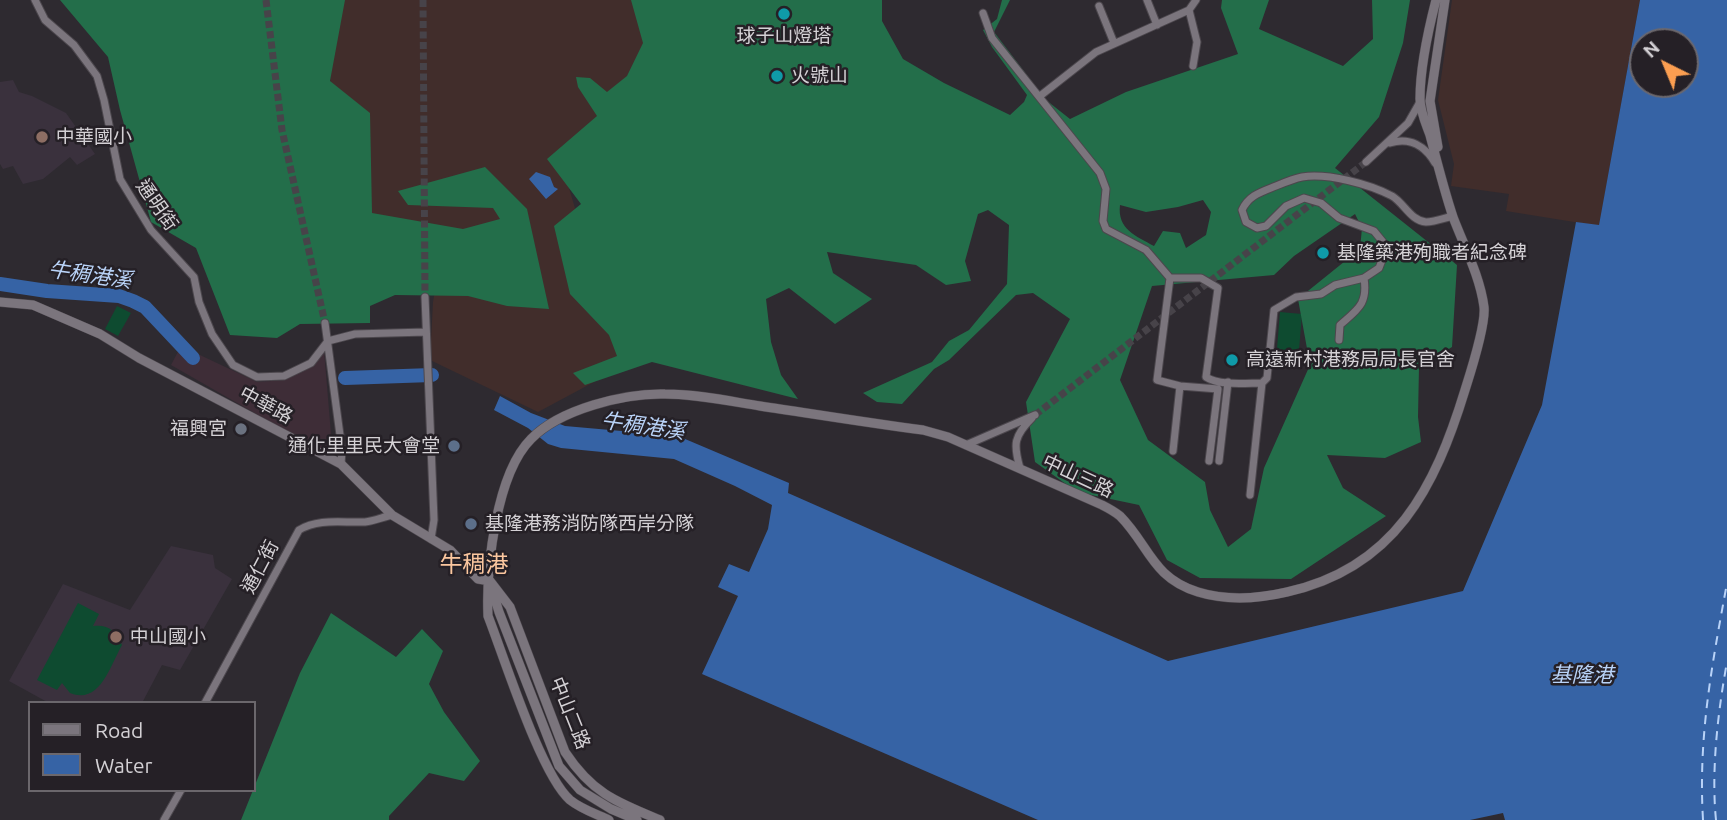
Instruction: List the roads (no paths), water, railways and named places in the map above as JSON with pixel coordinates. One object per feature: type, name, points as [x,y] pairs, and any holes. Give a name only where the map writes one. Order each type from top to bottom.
[{"type":"street","name":"通明街","points":[[35,0],[45,20],[74,45],[97,76],[120,180],[151,230],[194,277],[199,302],[212,334],[233,365],[257,377],[284,376],[311,363],[328,341]]},
{"type":"street","points":[[1147,0],[1157,24]]},
{"type":"street","points":[[1040,96],[1075,66],[1114,43],[1189,10],[1196,0]]},
{"type":"street","name":"中山三路","points":[[532,437],[556,421],[609,400],[665,394],[923,430],[966,445],[1102,505],[1120,516],[1165,575],[1181,587],[1233,599],[1274,595],[1312,587],[1351,569],[1388,541],[1416,508],[1458,413],[1475,359],[1484,309],[1472,263],[1453,216],[1420,102],[1436,0]]},
{"type":"street","name":"中山三路","points":[[1440,170],[1430,101],[1445,0]]},
{"type":"street","points":[[1099,6],[1114,43]]},
{"type":"street","points":[[1189,10],[1197,42],[1194,66]]},
{"type":"street","points":[[983,13],[992,38],[1100,173],[1106,189],[1106,229],[1146,250],[1170,278],[1157,380],[1180,386],[1218,389],[1209,461]]},
{"type":"street","points":[[1366,162],[1413,117],[1420,102]]},
{"type":"street","points":[[1387,144],[1406,141],[1415,143],[1432,158],[1440,170]]},
{"type":"street","points":[[1250,495],[1262,383],[1267,378],[1274,310],[1296,297],[1321,294],[1335,285],[1364,278],[1378,268],[1384,255],[1383,242],[1374,231],[1339,218],[1321,204],[1304,198],[1286,206],[1266,226],[1257,228],[1245,222],[1242,210],[1246,201],[1254,195],[1302,177],[1326,178],[1370,186],[1386,193],[1397,199],[1418,219],[1426,222],[1453,216]]},
{"type":"street","points":[[1170,278],[1200,278],[1218,288],[1206,377],[1209,380],[1262,383]]},
{"type":"street","points":[[1339,340],[1340,325],[1359,309],[1366,295],[1364,278]]},
{"type":"street","points":[[425,297],[434,520],[431,538]]},
{"type":"street","name":"中華路","points":[[0,302],[33,305],[100,334],[139,358],[341,464],[392,515],[450,550],[478,579],[490,581]]},
{"type":"street","points":[[325,323],[342,450],[341,464]]},
{"type":"street","points":[[328,341],[355,334],[426,332]]},
{"type":"street","points":[[1219,461],[1228,382]]},
{"type":"street","points":[[1173,451],[1180,386]]},
{"type":"street","points":[[966,445],[1035,415],[1019,433],[1015,445],[1020,468]]},
{"type":"street","name":"中山二路","points":[[532,437],[519,454],[508,480],[491,548],[488,616],[553,776],[570,800],[609,820]]},
{"type":"street","name":"通仁街","points":[[206,701],[299,530],[309,524],[368,522],[392,515]]},
{"type":"street","name":"中山二路","points":[[490,581],[559,766],[587,795],[637,820]]},
{"type":"street","name":"中山二路","points":[[490,581],[510,607],[565,752],[574,766],[592,786],[620,803],[660,820]]},
{"type":"street","points":[[164,820],[180,792]]},
{"type":"water","name":"基隆港","points":[[1640,0],[1727,0],[1727,820],[1505,820],[1503,813],[1470,820],[1038,820],[702,674],[738,596],[718,587],[729,564],[749,572],[768,529],[772,505],[674,459],[561,448],[548,444],[528,428],[494,410],[500,396],[531,413],[565,426],[678,436],[789,483],[788,493],[1168,661],[1463,591],[1542,405],[1576,222],[1599,225],[1629,60],[1629,98],[1699,98],[1699,28],[1635,28]]},
{"type":"water","points":[[536,172],[550,177],[554,187],[558,189],[546,199],[529,179]]},
{"type":"waterway","name":"牛稠港溪","points":[[0,284],[47,291],[119,296],[133,301],[145,307],[193,358]]},
{"type":"waterway","name":"牛稠港溪","points":[[345,378],[432,375]]},
{"type":"tunnel","points":[[266,0],[282,130],[325,323]]},
{"type":"tunnel","points":[[423,0],[425,297]]},
{"type":"tunnel","points":[[1035,415],[1366,162]]},
{"type":"place","name":"球子山燈塔","points":[[784,14]]},
{"type":"place","name":"火號山","points":[[777,76]]},
{"type":"place","name":"中華國小","points":[[42,137]]},
{"type":"place","name":"基隆築港殉職者紀念碑","points":[[1323,253]]},
{"type":"place","name":"高遠新村港務局局長官舍","points":[[1232,360]]},
{"type":"place","name":"福興宮","points":[[241,429]]},
{"type":"place","name":"通化里里民大會堂","points":[[454,446]]},
{"type":"place","name":"基隆港務消防隊西岸分隊","points":[[471,524]]},
{"type":"place","name":"中山國小","points":[[116,637]]},
{"type":"district","name":"牛稠港","points":[[474,564]]}]
